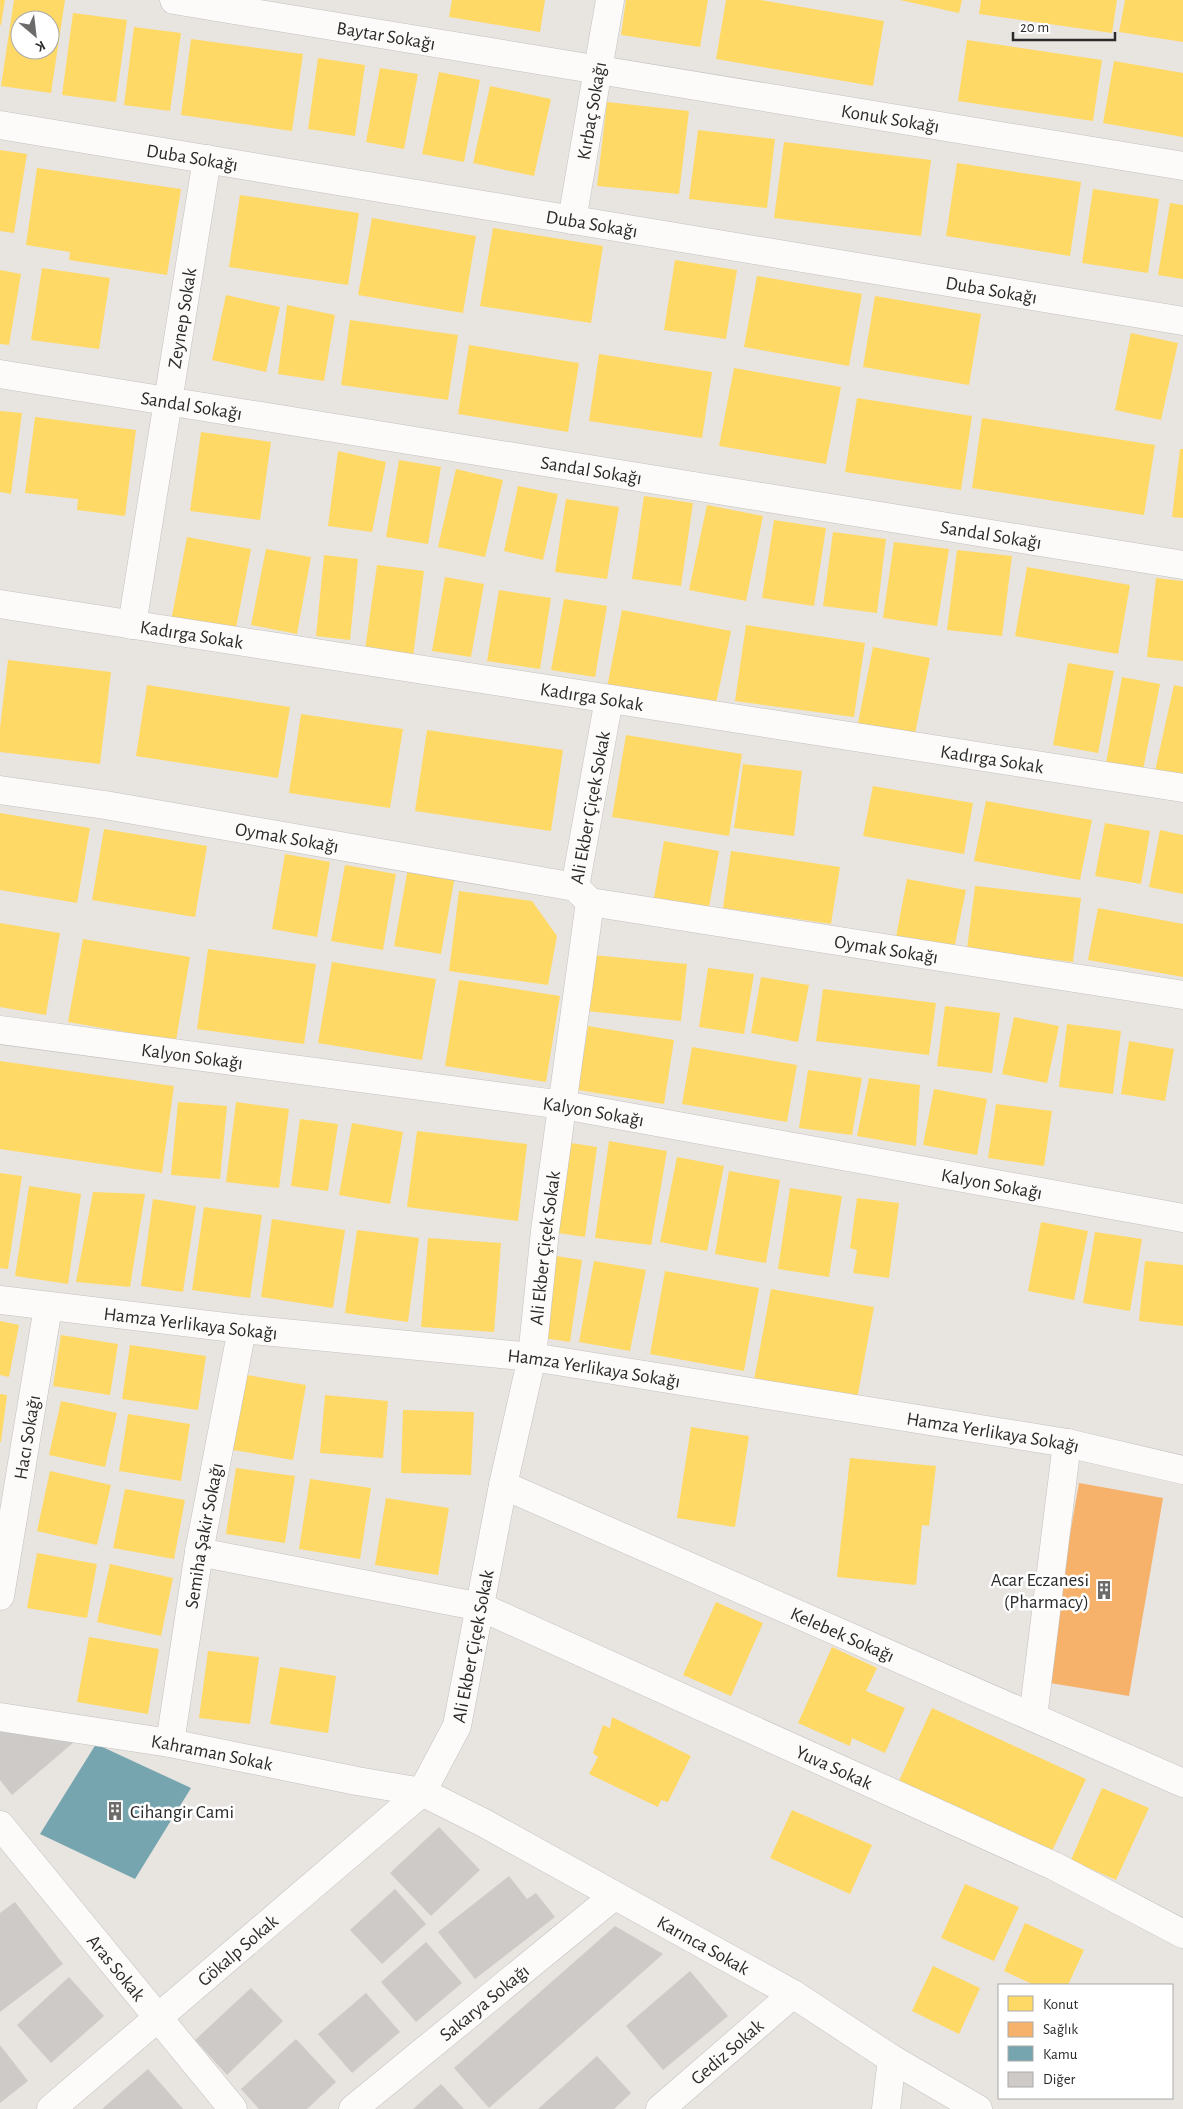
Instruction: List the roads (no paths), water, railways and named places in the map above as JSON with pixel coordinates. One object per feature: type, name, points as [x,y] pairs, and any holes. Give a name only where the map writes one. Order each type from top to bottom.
[{"type":"street","name":"Baytar Sokağı","points":[[174,0],[598,70]]},
{"type":"street","name":"Kırbaç Sokağı","points":[[572,220],[610,0]]},
{"type":"street","name":"Konuk Sokağı","points":[[598,70],[1183,166]]},
{"type":"street","name":"Duba Sokağı","points":[[0,125],[1183,321]]},
{"type":"street","name":"Zeynep Sokak","points":[[132,625],[207,159]]},
{"type":"street","name":"Sandal Sokağı","points":[[0,374],[1183,565]]},
{"type":"street","name":"Kadırga Sokak","points":[[0,604],[1183,788]]},
{"type":"street","name":"Ali Ekber Çiçek Sokak","points":[[422,1792],[457,1726],[503,1485],[532,1357],[545,1231],[564,1105],[582,895],[609,699]]},
{"type":"street","name":"Oymak Sokağı","points":[[0,790],[114,806],[582,895],[1183,995]]},
{"type":"street","name":"Kalyon Sokağı","points":[[0,1030],[564,1105],[1183,1218]]},
{"type":"street","name":"Hamza Yerlikaya Sokağı","points":[[0,1300],[242,1330],[532,1357],[1067,1444],[1183,1470]]},
{"type":"street","name":"Hacı Sokağı","points":[[0,1596],[48,1307]]},
{"type":"street","name":"Semiha Şakir Sokağı","points":[[170,1743],[199,1552],[242,1330]]},
{"type":"street","points":[[1033,1718],[1067,1444]]},
{"type":"street","name":"Kelebek Sokağı","points":[[503,1485],[1183,1783]]},
{"type":"street","name":"Yuva Sokak","points":[[199,1552],[480,1607],[1054,1866],[1183,1934]]},
{"type":"street","name":"Kahraman Sokak","points":[[0,1717],[170,1743],[357,1781],[422,1792]]},
{"type":"street","name":"Karınca Sokak","points":[[422,1792],[792,1994],[892,2059],[978,2109]]},
{"type":"street","name":"Gökalp Sokak","points":[[52,2109],[422,1792]]},
{"type":"street","name":"Aras Sokak","points":[[5,1842],[158,2017],[233,2109]]},
{"type":"street","name":"Sakarya Sokağı","points":[[353,2109],[614,1896]]},
{"type":"street","name":"Gediz Sokak","points":[[660,2109],[792,1994]]},
{"type":"street","points":[[886,2109],[892,2059]]},
{"type":"street","points":[[695,2109],[699,2076]]},
{"type":"place","name":"Acar Eczanesi (Pharmacy)","points":[[1104,1590]]},
{"type":"place","name":"Cihangir Cami","points":[[115,1811]]}]
